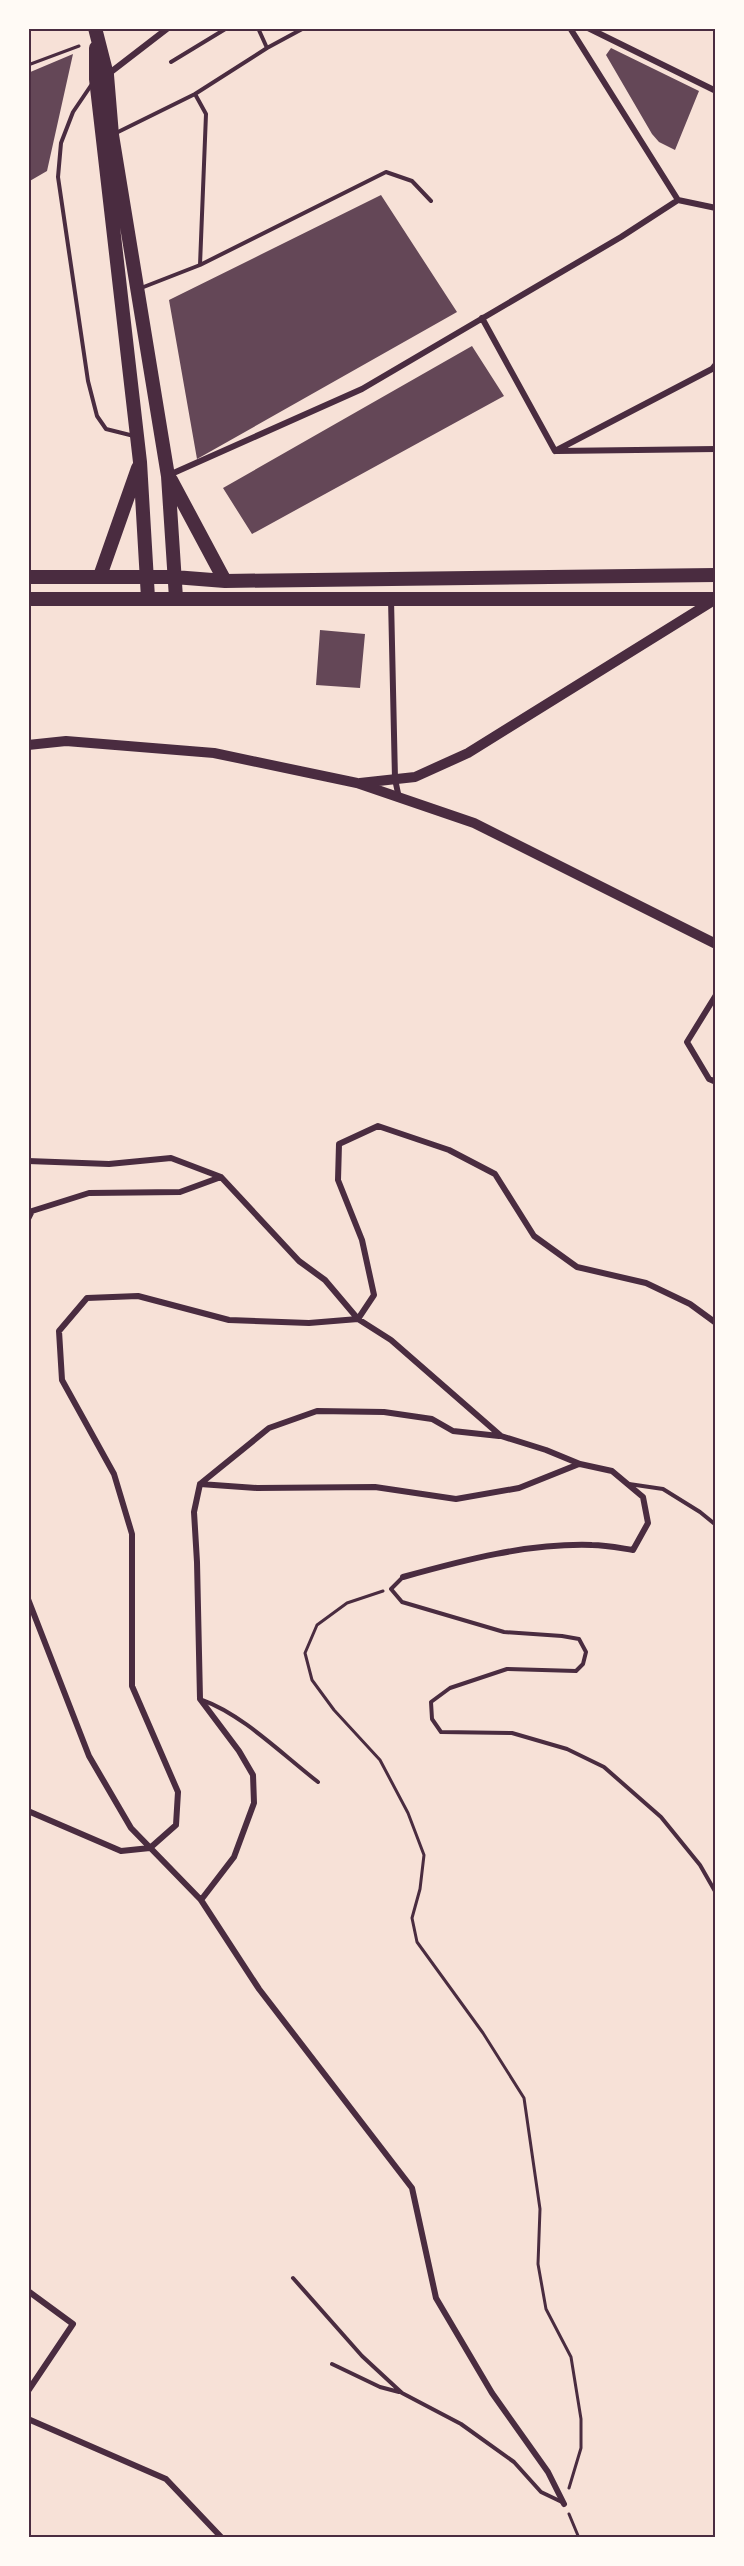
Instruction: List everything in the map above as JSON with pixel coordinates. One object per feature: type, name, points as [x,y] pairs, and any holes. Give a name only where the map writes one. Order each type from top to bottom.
[{"type":"main road","points":[[95,28],[97,43],[103,53],[101,77],[138,437],[148,598]]},
{"type":"main road","points":[[101,77],[168,476],[176,598]]},
{"type":"main road","points":[[100,576],[140,462]]},
{"type":"main road","points":[[168,476],[225,581]]},
{"type":"main road","points":[[28,577],[174,577],[225,581],[716,575]]},
{"type":"main road","points":[[28,599],[716,599]]},
{"type":"street","points":[[101,77],[168,28]]},
{"type":"street","points":[[570,28],[678,200]]},
{"type":"street","points":[[588,28],[716,91]]},
{"type":"street","points":[[168,476],[362,389],[621,237],[678,200],[716,208]]},
{"type":"street","points":[[482,318],[555,451]]},
{"type":"street","points":[[555,451],[712,369],[716,364]]},
{"type":"street","points":[[555,451],[716,449]]},
{"type":"street","points":[[391,598],[395,779],[399,798]]},
{"type":"street","points":[[357,783],[415,777],[468,753],[716,599]]},
{"type":"street","points":[[28,745],[66,741],[214,753],[357,783],[474,823],[716,944]]},
{"type":"street","points":[[716,995],[687,1042],[709,1079],[716,1082]]},
{"type":"street","points":[[358,1319],[374,1295],[362,1240],[338,1180],[339,1144],[378,1126],[449,1150],[495,1174],[534,1236],[577,1267],[646,1283],[690,1304],[716,1323]]},
{"type":"street","points":[[28,1161],[110,1164],[171,1158],[221,1177],[299,1261],[325,1280],[358,1319],[391,1340],[501,1436]]},
{"type":"street","points":[[28,1219],[32,1211],[89,1193],[180,1192],[221,1177]]},
{"type":"street","points":[[28,1811],[122,1851],[150,1848],[176,1825],[178,1792],[132,1686],[132,1534],[114,1474],[62,1380],[59,1331],[87,1298],[138,1296],[229,1320],[309,1323],[358,1319]]},
{"type":"street","points":[[201,1900],[234,1857],[254,1803],[253,1775],[200,1699],[194,1512],[200,1484],[269,1428],[317,1412],[384,1412],[432,1419],[453,1431],[501,1436],[546,1450],[580,1464],[612,1471],[643,1497],[648,1523],[633,1550],[593,1545],[543,1547],[477,1557],[403,1576]]},
{"type":"street","points":[[200,1484],[257,1488],[375,1487],[456,1499],[519,1488],[580,1464]]},
{"type":"street","points":[[28,1599],[89,1756],[131,1828],[201,1900],[259,1989],[412,2188],[436,2298],[492,2393],[548,2472],[564,2504]]},
{"type":"street","points":[[28,2291],[73,2324],[28,2391]]},
{"type":"street","points":[[28,2419],[166,2479],[222,2538]]},
{"type":"lane","points":[[171,62],[227,28]]},
{"type":"lane","points":[[258,28],[267,48]]},
{"type":"lane","points":[[112,135],[195,94],[267,48],[304,28]]},
{"type":"lane","points":[[101,77],[73,112],[61,143],[58,177],[88,381],[97,416],[106,429],[138,437]]},
{"type":"lane","points":[[195,94],[206,114],[200,265]]},
{"type":"lane","points":[[136,290],[200,265],[386,172],[412,181],[431,201]]},
{"type":"lane","points":[[627,1484],[663,1489],[716,1525]]},
{"type":"lane","points":[[403,1576],[391,1589],[402,1602],[504,1632],[579,1639],[586,1652],[583,1664],[576,1671],[507,1669],[450,1688],[431,1702],[432,1719],[441,1732],[512,1733],[567,1749],[604,1767],[661,1817],[700,1865],[716,1893]]},
{"type":"lane","points":[[200,1699],[218,1706],[239,1720],[318,1782]]},
{"type":"lane","points":[[293,2278],[362,2356],[402,2393]]},
{"type":"lane","points":[[333,2364],[380,2387],[402,2393],[461,2424],[514,2462],[541,2492],[564,2504]]},
{"type":"path","points":[[28,65],[79,46]]},
{"type":"path","points":[[391,1589],[346,1603],[317,1625],[305,1653],[312,1680],[334,1710],[380,1760],[408,1813],[424,1855],[420,1889],[412,1918],[417,1942],[483,2033],[524,2098],[540,2209],[538,2264],[546,2309],[571,2357],[581,2419],[581,2448],[564,2504],[579,2538]]},
{"type":"building","points":[[611,48],[699,91],[675,150],[659,142],[652,134],[606,55]]},
{"type":"building","points":[[73,54],[47,171],[28,182],[28,73]]},
{"type":"building","points":[[381,195],[457,312],[197,459],[169,300]]},
{"type":"building","points":[[472,346],[504,396],[252,534],[223,488]]},
{"type":"building","points":[[320,630],[365,634],[360,688],[316,685]]}]
